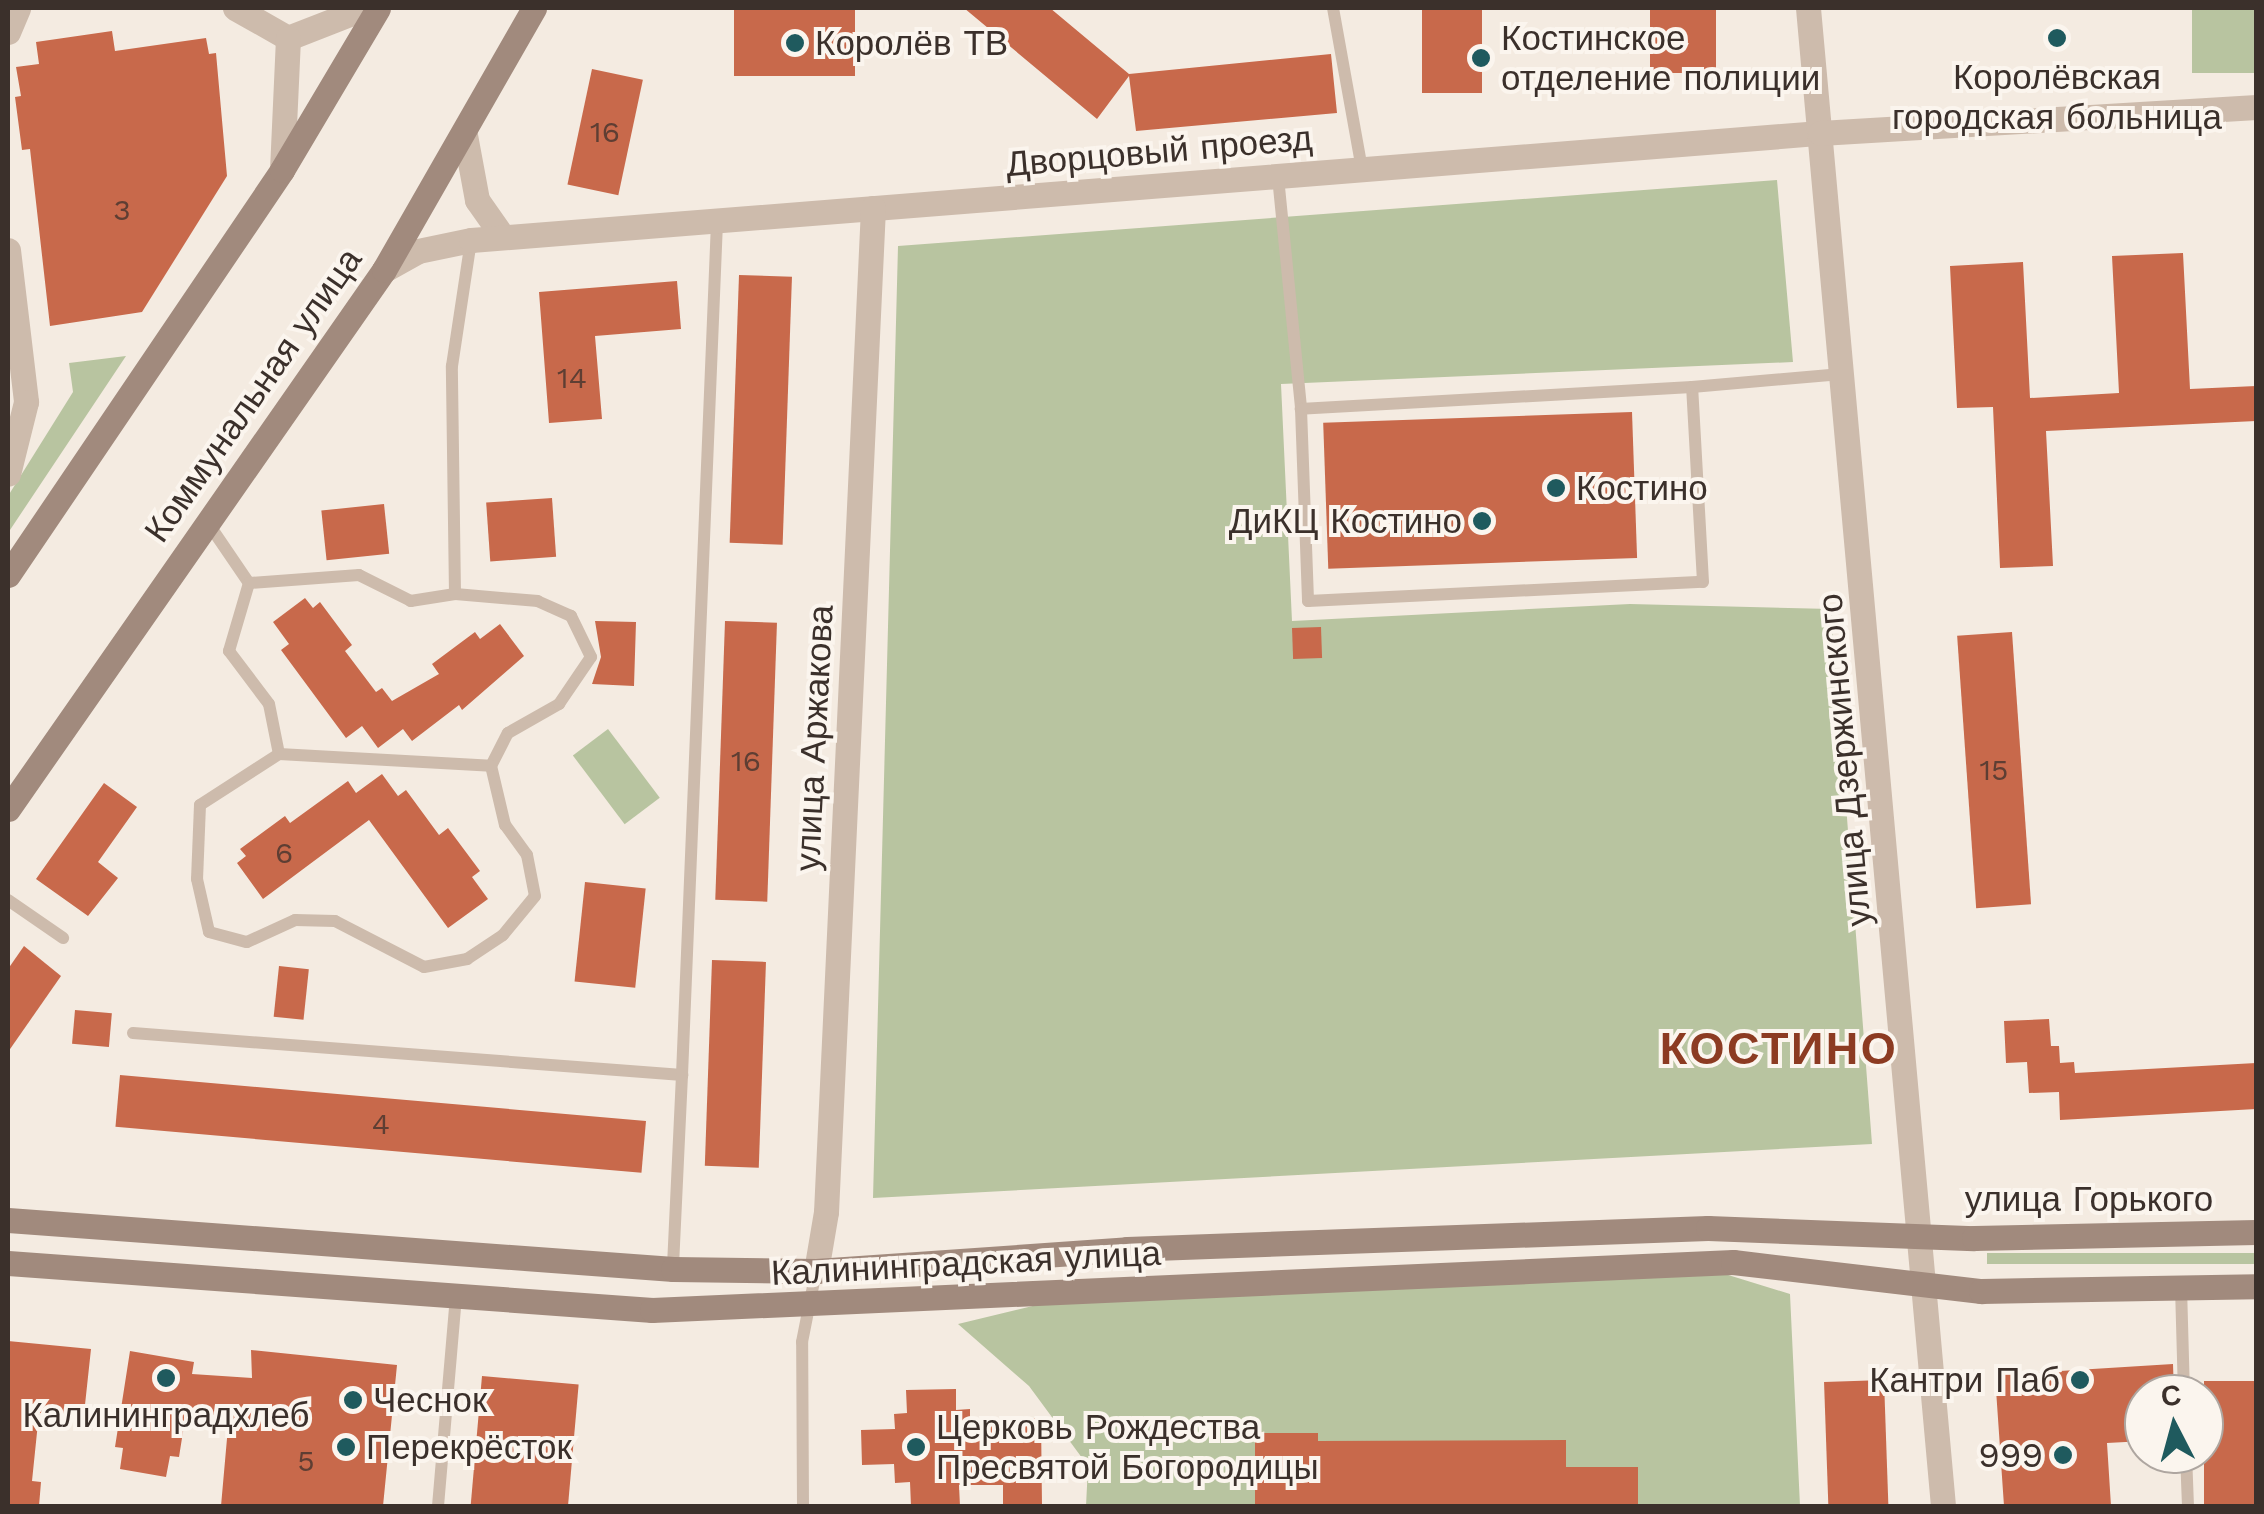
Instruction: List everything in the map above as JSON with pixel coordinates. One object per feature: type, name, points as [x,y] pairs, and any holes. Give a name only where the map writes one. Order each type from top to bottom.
[{"type":"main road","points":[[8,575],[282,170],[378,8]]},
{"type":"main road","name":"Коммунальная улица","points":[[8,809],[384,270],[534,8]]},
{"type":"main road","name":"Калининградская улица","points":[[8,1220],[673,1269],[816,1270],[1127,1249],[1688,1229],[1921,1232]]},
{"type":"main road","name":"улица Горького","points":[[1921,1232],[1974,1238],[2256,1232]]},
{"type":"main road","name":"Калининградская улица","points":[[8,1263],[652,1310],[810,1306],[1733,1262],[1927,1286]]},
{"type":"main road","points":[[1927,1286],[2256,1286]]},
{"type":"street","points":[[8,32],[18,8]]},
{"type":"street","points":[[235,8],[288,38]]},
{"type":"street","points":[[288,38],[365,8]]},
{"type":"street","name":"улица Дзержинского","points":[[1808,8],[1927,1286],[1943,1506]]},
{"type":"street","points":[[282,170],[288,38]]},
{"type":"street","name":"Дворцовый проезд","points":[[384,270],[418,251],[471,240],[1820,133],[2256,107]]},
{"type":"street","points":[[464,135],[476,200],[503,238]]},
{"type":"street","name":"улица Аржакова","points":[[816,1270],[826,1212],[873,208]]},
{"type":"street","points":[[8,250],[26,402],[8,472]]},
{"type":"lane","points":[[1334,8],[1362,170]]},
{"type":"lane","points":[[1278,176],[1300,409],[1308,601],[1703,582],[1692,387]]},
{"type":"lane","points":[[673,1269],[717,221]]},
{"type":"lane","points":[[455,594],[452,366],[471,240]]},
{"type":"lane","points":[[1300,409],[1692,387],[1844,374]]},
{"type":"lane","points":[[206,521],[249,583]]},
{"type":"lane","points":[[249,583],[358,575],[411,601],[455,594],[538,601],[571,616],[590,656],[559,704],[508,734],[490,766],[505,825],[528,855],[535,896],[504,935],[467,959],[424,967],[335,921],[295,920],[247,942],[209,932],[196,879],[200,805],[279,754],[490,766]]},
{"type":"lane","points":[[249,583],[229,651],[269,704],[279,754]]},
{"type":"lane","points":[[8,900],[64,938]]},
{"type":"lane","points":[[132,1033],[682,1075]]},
{"type":"lane","points":[[802,1506],[802,1342],[816,1270]]},
{"type":"lane","points":[[2182,1288],[2184,1374]]},
{"type":"lane","points":[[438,1506],[456,1297]]},
{"type":"lane","points":[[2187,1474],[2188,1506]]},
{"type":"green space","points":[[2192,8],[2256,8],[2256,73],[2192,73]]},
{"type":"green space","name":"Костино","points":[[1777,180],[1793,362],[1281,384],[1292,621],[1630,604],[1831,609],[1872,1144],[873,1198],[898,246]]},
{"type":"green space","points":[[126,356],[8,533],[8,496],[73,392],[69,363]]},
{"type":"green space","points":[[608,729],[660,798],[625,824],[573,755]]},
{"type":"green space","points":[[1987,1253],[2256,1253],[2256,1264],[1987,1264]]},
{"type":"green space","points":[[1725,1274],[1790,1294],[1800,1506],[1086,1506],[1088,1466],[1029,1386],[958,1324],[1041,1304]]},
{"type":"building","points":[[964,8],[1050,8],[1129,74],[1331,54],[1337,113],[1136,131],[1129,76],[1097,119]]},
{"type":"building","points":[[1422,8],[1482,8],[1482,93],[1422,93]]},
{"type":"building","points":[[1650,8],[1716,8],[1716,73],[1650,73]]},
{"type":"building","name":"Королёв ТВ","points":[[734,9],[855,9],[855,76],[734,76]]},
{"type":"building","points":[[112,31],[115,51],[206,38],[209,54],[216,53],[227,176],[142,312],[50,326],[30,149],[22,150],[15,97],[21,96],[16,67],[39,64],[36,42]]},
{"type":"building","points":[[592,69],[643,80],[618,195],[567,184]]},
{"type":"building","points":[[2183,253],[2190,389],[2256,386],[2256,421],[2046,431],[2053,566],[2000,568],[1993,407],[1957,408],[1950,266],[2023,262],[2030,398],[2119,393],[2112,256]]},
{"type":"building","points":[[739,275],[792,277],[783,545],[730,543]]},
{"type":"building","points":[[677,281],[681,329],[595,336],[602,419],[549,423],[539,292]]},
{"type":"building","name":"ДиКЦ Костино","points":[[1632,412],[1637,558],[1328,569],[1323,423]]},
{"type":"building","points":[[552,498],[556,557],[490,561],[486,503]]},
{"type":"building","points":[[384,504],[389,554],[327,560],[321,511]]},
{"type":"building","points":[[305,598],[313,608],[320,602],[352,645],[345,651],[376,692],[382,688],[392,701],[439,674],[432,664],[475,632],[480,639],[500,624],[524,656],[462,710],[459,705],[412,741],[403,729],[378,748],[362,726],[346,738],[281,650],[289,644],[273,622]]},
{"type":"building","points":[[595,621],[636,622],[634,686],[592,684],[601,657]]},
{"type":"building","points":[[725,621],[777,623],[767,902],[715,900]]},
{"type":"building","points":[[1321,627],[1322,658],[1293,659],[1292,628]]},
{"type":"building","points":[[2012,632],[2031,904],[1976,908],[1957,636]]},
{"type":"building","points":[[382,774],[398,796],[406,790],[439,835],[448,828],[480,871],[472,877],[488,899],[448,928],[369,820],[263,899],[237,863],[246,856],[240,849],[285,816],[290,823],[348,781],[356,793]]},
{"type":"building","points":[[104,783],[137,807],[98,862],[118,878],[88,916],[36,879]]},
{"type":"building","points":[[585,882],[646,888],[635,988],[575,981]]},
{"type":"building","points":[[24,946],[61,976],[8,1052],[8,969]]},
{"type":"building","points":[[712,960],[766,962],[759,1168],[705,1166]]},
{"type":"building","points":[[279,966],[309,969],[304,1020],[274,1017]]},
{"type":"building","points":[[75,1010],[112,1013],[109,1047],[72,1044]]},
{"type":"building","points":[[2049,1019],[2051,1046],[2059,1046],[2060,1063],[2074,1062],[2075,1073],[2256,1063],[2256,1109],[2060,1120],[2059,1092],[2029,1093],[2027,1062],[2006,1063],[2004,1021]]},
{"type":"building","points":[[120,1075],[646,1121],[641,1173],[115,1127]]},
{"type":"building","points":[[8,1341],[91,1349],[84,1414],[39,1413],[32,1481],[41,1482],[39,1506],[8,1506]]},
{"type":"building","points":[[251,1350],[397,1365],[383,1506],[221,1506],[229,1416],[186,1413],[179,1457],[170,1456],[166,1477],[120,1469],[123,1448],[115,1447],[130,1351],[194,1362],[192,1374],[252,1378]]},
{"type":"building","points":[[2173,1364],[2173,1374],[2124,1374],[2124,1442],[2107,1443],[2111,1506],[2004,1506],[1995,1375]]},
{"type":"building","points":[[482,1376],[579,1384],[568,1506],[471,1506]]},
{"type":"building","points":[[1884,1380],[1888,1506],[1828,1506],[1824,1382]]},
{"type":"building","points":[[2224,1381],[2256,1381],[2256,1506],[2204,1506],[2204,1474],[2224,1474]]},
{"type":"building","name":"Церковь Рождества Пресвятой Богородицы","points":[[956,1389],[956,1410],[970,1409],[970,1419],[1041,1418],[1042,1506],[1003,1506],[1003,1485],[959,1485],[960,1506],[911,1506],[910,1482],[895,1483],[894,1464],[862,1465],[861,1430],[895,1429],[894,1414],[907,1413],[906,1390]]},
{"type":"building","points":[[1255,1433],[1318,1433],[1318,1441],[1566,1440],[1566,1467],[1638,1467],[1638,1506],[1255,1506]]},
{"type":"place","name":"Королёвская городская больница","points":[[2057,38]]},
{"type":"place","name":"Королёв ТВ","points":[[795,43]]},
{"type":"place","name":"Костинское отделение полиции","points":[[1481,58]]},
{"type":"place","name":"Костино","points":[[1556,488]]},
{"type":"place","name":"ДиКЦ Костино","points":[[1482,521]]},
{"type":"place","name":"Калининградхлеб","points":[[166,1378]]},
{"type":"place","name":"Кантри Паб","points":[[2080,1380]]},
{"type":"place","name":"Чеснок","points":[[353,1400]]},
{"type":"place","name":"Перекрёсток","points":[[346,1447]]},
{"type":"place","name":"Церковь Рождества Пресвятой Богородицы","points":[[916,1447]]},
{"type":"place","name":"999","points":[[2063,1455]]},
{"type":"district","name":"КОСТИНО","points":[[1779,1049]]}]
